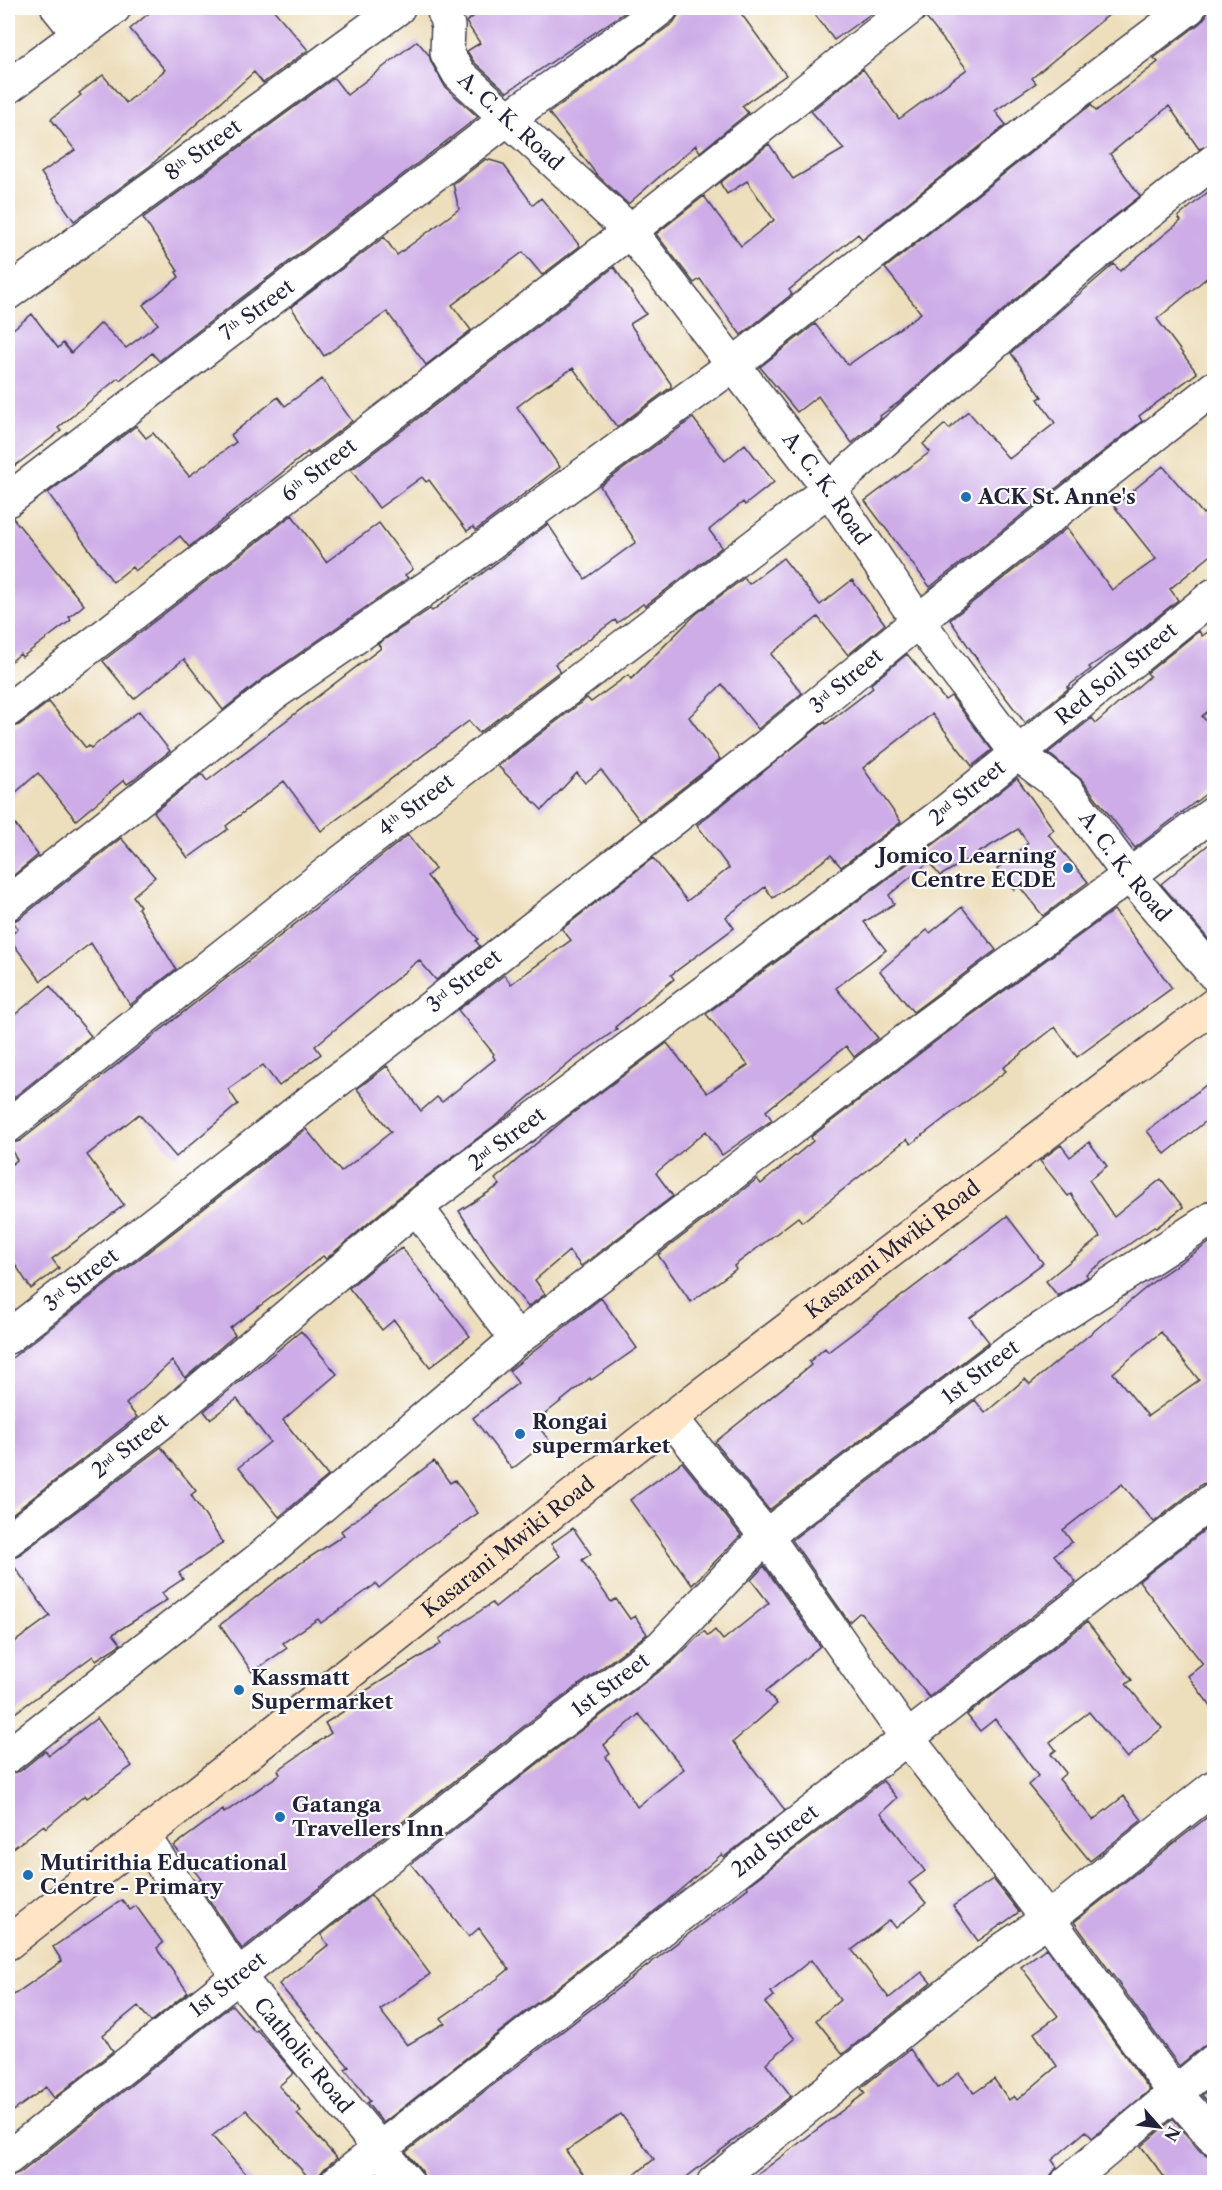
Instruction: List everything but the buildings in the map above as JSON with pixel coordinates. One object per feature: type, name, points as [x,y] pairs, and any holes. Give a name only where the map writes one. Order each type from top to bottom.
[{"type":"main road","name":"Kasarani Mwiki Road","points":[[8,1943],[671,1418],[1215,1005]]},
{"type":"street","points":[[58,8],[79,34]]},
{"type":"street","points":[[8,87],[114,8]]},
{"type":"street","name":"8ᵗʰ Street","points":[[8,293],[398,8]]},
{"type":"street","name":"A. C. K. Road","points":[[443,8],[448,26],[447,53],[459,74],[630,231],[829,489],[918,621],[1017,753],[1067,790],[1129,874],[1215,974]]},
{"type":"street","name":"7ᵗʰ Street","points":[[8,501],[507,119],[661,8]]},
{"type":"street","name":"6ᵗʰ Street","points":[[8,710],[630,231],[910,8]]},
{"type":"street","points":[[8,903],[272,695],[470,558],[733,365],[1072,96],[1189,8]]},
{"type":"street","name":"4ᵗʰ Street","points":[[8,1126],[326,874],[829,489],[1086,262],[1215,161]]},
{"type":"street","name":"3ʳᵈ Street","points":[[8,1337],[767,746],[918,621],[1215,388]]},
{"type":"street","name":"Red Soil Street","points":[[1017,753],[1215,595]]},
{"type":"street","name":"2ⁿᵈ Street","points":[[8,1540],[157,1426],[416,1207],[930,824],[1017,753]]},
{"type":"street","points":[[8,1756],[257,1561],[518,1339],[925,1026],[1215,813]]},
{"type":"street","points":[[416,1207],[518,1339]]},
{"type":"street","name":"1st Street","points":[[8,2158],[237,1975],[540,1738],[661,1647],[766,1536],[1012,1348],[1215,1217]]},
{"type":"street","points":[[671,1418],[766,1536],[908,1740],[1048,1919],[1175,2092],[1215,2138]]},
{"type":"street","name":"2nd Street","points":[[337,2182],[1215,1500]]},
{"type":"street","points":[[714,2182],[1001,1951],[1048,1919],[1215,1787]]},
{"type":"street","name":"Catholic Road","points":[[143,1836],[237,1975],[407,2182]]},
{"type":"street","points":[[1068,2182],[1215,2061]]},
{"type":"place","name":"ACK St. Anne's","points":[[966,497]]},
{"type":"place","name":"Jomico Learning Centre ECDE","points":[[1068,868]]},
{"type":"place","name":"Rongai supermarket","points":[[520,1434]]},
{"type":"place","name":"Kassmatt Supermarket","points":[[239,1690]]},
{"type":"place","name":"Gatanga Travellers Inn","points":[[280,1817]]},
{"type":"place","name":"Mutirithia Educational Centre - Primary","points":[[28,1875]]}]
